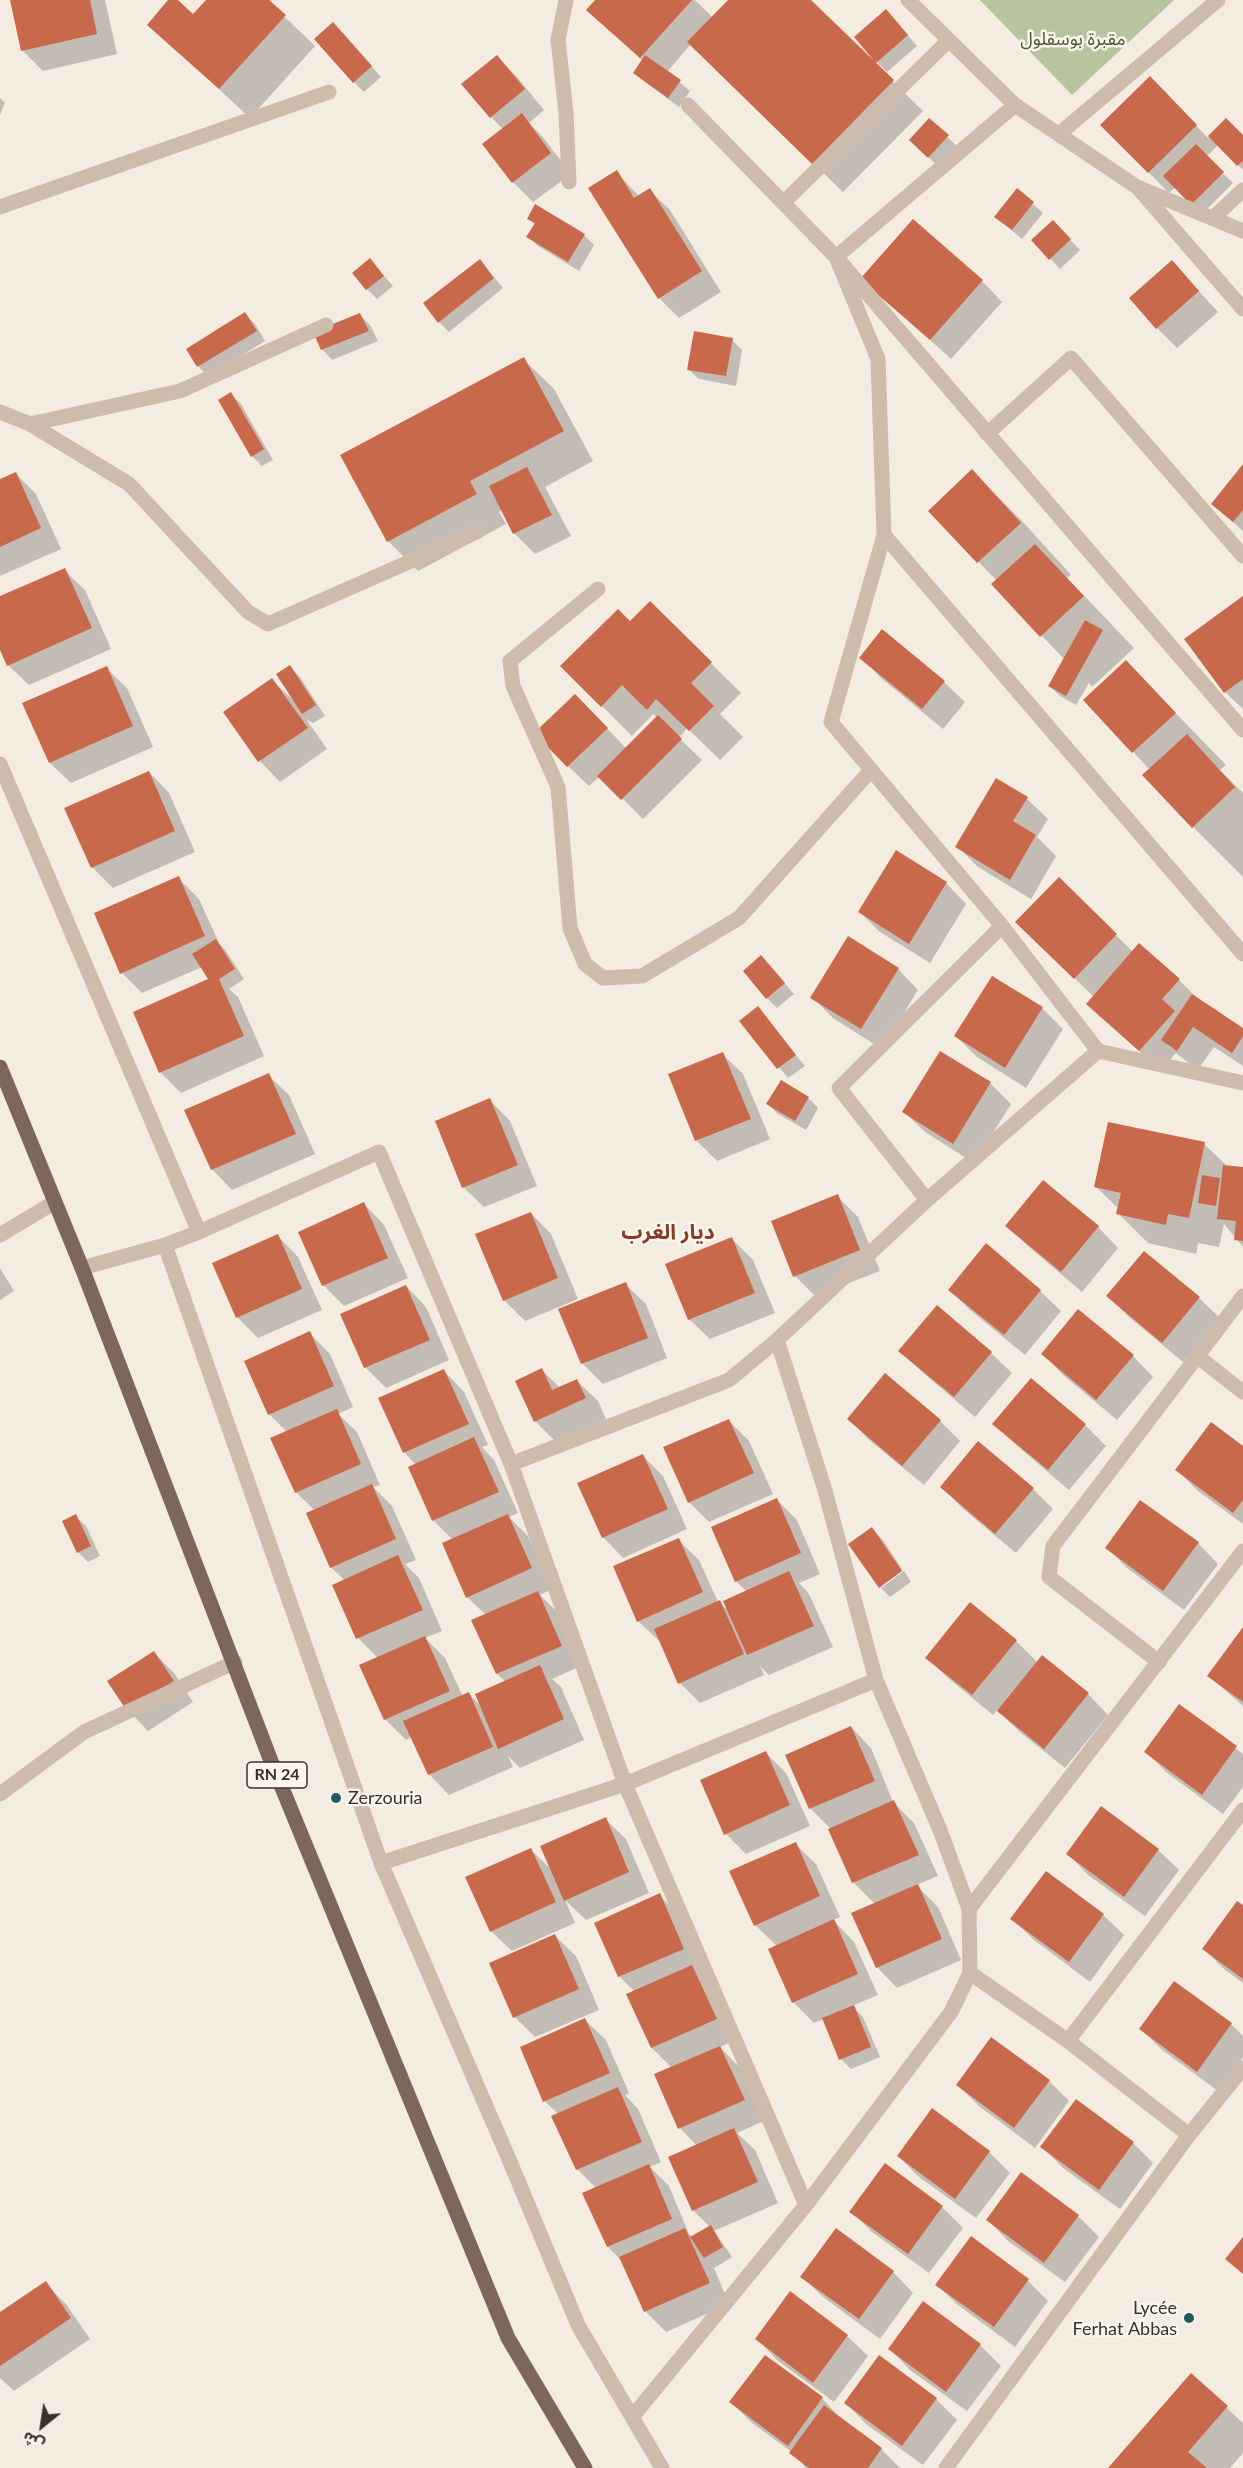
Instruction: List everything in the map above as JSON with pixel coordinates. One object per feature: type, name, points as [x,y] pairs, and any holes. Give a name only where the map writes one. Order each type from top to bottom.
[{"type":"main road","name":"RN 24","points":[[0,1067],[82,1268],[235,1662],[271,1761],[508,2338],[585,2468]]},
{"type":"street","points":[[566,0],[558,40],[566,113],[568,182]]},
{"type":"street","points":[[908,0],[1015,105],[1137,187],[1243,231]]},
{"type":"street","points":[[1059,135],[1218,0]]},
{"type":"street","points":[[783,203],[948,41]]},
{"type":"street","points":[[0,207],[329,92]]},
{"type":"street","points":[[688,105],[836,257],[1243,730]]},
{"type":"street","points":[[836,257],[1015,105]]},
{"type":"street","points":[[1137,187],[1243,309]]},
{"type":"street","points":[[1213,218],[1243,190]]},
{"type":"street","points":[[836,257],[878,359],[884,535],[831,722],[1002,926],[1098,1051],[1243,1083]]},
{"type":"street","points":[[30,424],[180,391],[326,325]]},
{"type":"street","points":[[987,434],[1071,358],[1243,556]]},
{"type":"street","points":[[0,412],[30,424],[129,484],[248,612],[268,624],[477,532]]},
{"type":"street","points":[[884,535],[1243,954]]},
{"type":"street","points":[[598,589],[510,661],[513,686],[558,787],[570,928],[585,964],[603,978],[642,976],[739,918],[871,770]]},
{"type":"street","points":[[0,764],[199,1232]]},
{"type":"street","points":[[927,1200],[839,1088],[1002,926]]},
{"type":"street","points":[[511,1464],[729,1380],[777,1340],[927,1200],[1098,1051]]},
{"type":"street","points":[[82,1268],[165,1245],[199,1232],[379,1152],[511,1464],[625,1784],[806,2205]]},
{"type":"street","points":[[0,1235],[55,1202]]},
{"type":"street","points":[[165,1245],[381,1863],[578,2325],[662,2468]]},
{"type":"street","points":[[1159,1662],[1049,1577],[1053,1546],[1243,1296]]},
{"type":"street","points":[[633,2416],[806,2205],[951,2012],[970,1973],[969,1909],[940,1830],[876,1680],[824,1487],[777,1340]]},
{"type":"street","points":[[1197,1356],[1243,1392]]},
{"type":"street","points":[[969,1909],[1242,1557]]},
{"type":"street","points":[[0,1794],[84,1732],[235,1662]]},
{"type":"street","points":[[381,1863],[625,1784],[876,1680]]},
{"type":"street","points":[[1068,2041],[1243,1810]]},
{"type":"street","points":[[970,1973],[1068,2041],[1189,2135]]},
{"type":"street","points":[[946,2468],[1189,2135],[1243,2068]]},
{"type":"green space","name":"مقبرة بوسقلول","points":[[980,0],[1174,0],[1072,95]]},
{"type":"building","points":[[10,0],[90,0],[97,34],[21,51]]},
{"type":"building","points":[[168,0],[178,0],[193,14],[206,0],[269,0],[286,15],[219,89],[147,25]]},
{"type":"building","points":[[595,0],[692,0],[640,58],[586,10]]},
{"type":"building","points":[[728,0],[811,0],[894,80],[812,164],[687,42]]},
{"type":"building","points":[[886,9],[908,35],[876,63],[854,37]]},
{"type":"building","points":[[333,22],[372,66],[353,83],[314,39]]},
{"type":"building","points":[[497,55],[525,89],[490,118],[461,84]]},
{"type":"building","points":[[645,55],[681,80],[668,98],[633,73]]},
{"type":"building","points":[[1150,76],[1197,125],[1148,173],[1100,125]]},
{"type":"building","points":[[522,113],[551,153],[512,183],[482,144]]},
{"type":"building","points":[[929,118],[949,135],[928,158],[909,140]]},
{"type":"building","points":[[1226,118],[1243,135],[1243,161],[1237,166],[1208,136]]},
{"type":"building","points":[[1196,144],[1224,172],[1191,205],[1163,176]]},
{"type":"building","points":[[617,170],[634,198],[650,188],[702,271],[658,299],[588,188]]},
{"type":"building","points":[[1017,188],[1034,202],[1012,230],[994,217]]},
{"type":"building","points":[[535,204],[585,234],[568,262],[526,237],[535,223],[527,219]]},
{"type":"building","points":[[913,219],[983,280],[930,340],[860,279]]},
{"type":"building","points":[[1053,220],[1071,239],[1049,260],[1031,240]]},
{"type":"building","points":[[370,258],[384,276],[366,290],[352,273]]},
{"type":"building","points":[[480,259],[494,278],[438,323],[423,303]]},
{"type":"building","points":[[1172,260],[1199,291],[1156,329],[1129,298]]},
{"type":"building","points":[[245,312],[257,331],[197,367],[186,349]]},
{"type":"building","points":[[360,313],[369,331],[321,350],[313,332]]},
{"type":"building","points":[[694,331],[733,338],[726,376],[687,370]]},
{"type":"building","points":[[524,357],[564,431],[470,481],[477,494],[387,542],[340,455]]},
{"type":"building","points":[[231,392],[264,449],[251,457],[218,400]]},
{"type":"building","points":[[1243,464],[1243,510],[1233,522],[1211,504]]},
{"type":"building","points":[[527,467],[552,515],[513,534],[489,486]]},
{"type":"building","points":[[972,469],[1021,523],[977,563],[928,511]]},
{"type":"building","points":[[16,472],[41,528],[0,547],[0,479]]},
{"type":"building","points":[[1035,544],[1084,596],[1040,637],[991,584]]},
{"type":"building","points":[[65,568],[92,628],[7,666],[0,650],[0,596]]},
{"type":"building","points":[[1243,596],[1243,679],[1224,693],[1184,639]]},
{"type":"building","points":[[650,601],[712,662],[691,683],[714,706],[689,731],[656,699],[647,710],[622,685],[601,707],[560,666],[618,609],[630,621]]},
{"type":"building","points":[[1085,620],[1103,630],[1066,696],[1048,686]]},
{"type":"building","points":[[882,629],[945,681],[922,709],[859,658]]},
{"type":"building","points":[[1126,660],[1176,713],[1132,753],[1083,700]]},
{"type":"building","points":[[290,665],[316,705],[302,714],[276,674]]},
{"type":"building","points":[[107,666],[133,726],[49,763],[22,703]]},
{"type":"building","points":[[272,678],[308,728],[258,762],[223,712]]},
{"type":"building","points":[[575,694],[608,728],[567,767],[534,733]]},
{"type":"building","points":[[658,715],[682,739],[621,800],[597,776]]},
{"type":"building","points":[[1187,734],[1235,787],[1192,828],[1142,775]]},
{"type":"building","points":[[149,771],[175,831],[91,868],[64,808]]},
{"type":"building","points":[[996,778],[1028,797],[1013,821],[1036,835],[1010,880],[955,847]]},
{"type":"building","points":[[896,850],[947,882],[909,944],[858,912]]},
{"type":"building","points":[[179,876],[205,936],[120,974],[94,913]]},
{"type":"building","points":[[1059,877],[1117,934],[1074,979],[1015,922]]},
{"type":"building","points":[[848,936],[899,968],[861,1029],[810,998]]},
{"type":"building","points":[[216,939],[235,969],[219,979],[244,1036],[159,1073],[133,1012],[208,979],[192,954]]},
{"type":"building","points":[[1139,943],[1180,979],[1162,999],[1175,1011],[1139,1051],[1086,1004]]},
{"type":"building","points":[[761,955],[785,983],[766,999],[743,971]]},
{"type":"building","points":[[992,976],[1043,1007],[1005,1068],[954,1036]]},
{"type":"building","points":[[1192,994],[1243,1028],[1243,1036],[1232,1053],[1193,1027],[1177,1051],[1161,1040]]},
{"type":"building","points":[[758,1006],[796,1055],[777,1069],[739,1021]]},
{"type":"building","points":[[940,1051],[991,1082],[953,1144],[902,1112]]},
{"type":"building","points":[[723,1052],[751,1119],[695,1141],[668,1074]]},
{"type":"building","points":[[269,1073],[296,1134],[211,1170],[184,1110]]},
{"type":"building","points":[[781,1080],[809,1097],[795,1121],[766,1104]]},
{"type":"building","points":[[490,1098],[518,1165],[462,1188],[435,1121]]},
{"type":"building","points":[[1108,1122],[1205,1142],[1189,1218],[1168,1214],[1166,1225],[1116,1214],[1121,1193],[1094,1187]]},
{"type":"building","points":[[1223,1165],[1243,1167],[1243,1241],[1234,1240],[1236,1221],[1217,1219]]},
{"type":"building","points":[[1202,1175],[1220,1178],[1216,1206],[1198,1203]]},
{"type":"building","points":[[1043,1180],[1099,1226],[1061,1272],[1005,1226]]},
{"type":"building","points":[[838,1194],[860,1250],[793,1277],[771,1221]]},
{"type":"building","points":[[364,1202],[388,1258],[322,1286],[298,1232]]},
{"type":"building","points":[[531,1212],[558,1278],[503,1301],[475,1234]]},
{"type":"building","points":[[278,1234],[302,1289],[236,1318],[212,1263]]},
{"type":"building","points":[[732,1237],[755,1293],[688,1320],[665,1264]]},
{"type":"building","points":[[986,1243],[1041,1290],[1004,1335],[948,1290]]},
{"type":"building","points":[[1144,1251],[1200,1297],[1162,1343],[1106,1296]]},
{"type":"building","points":[[626,1282],[648,1338],[581,1364],[558,1309]]},
{"type":"building","points":[[406,1285],[430,1340],[364,1368],[340,1314]]},
{"type":"building","points":[[937,1305],[992,1352],[954,1397],[898,1351]]},
{"type":"building","points":[[1078,1309],[1134,1355],[1096,1400],[1041,1354]]},
{"type":"building","points":[[310,1331],[334,1386],[268,1415],[244,1361]]},
{"type":"building","points":[[542,1368],[552,1390],[577,1379],[586,1398],[534,1422],[515,1381]]},
{"type":"building","points":[[444,1369],[469,1424],[403,1453],[378,1398]]},
{"type":"building","points":[[885,1373],[941,1420],[902,1466],[847,1419]]},
{"type":"building","points":[[1031,1378],[1086,1424],[1048,1470],[992,1424]]},
{"type":"building","points":[[337,1409],[361,1464],[295,1493],[270,1438]]},
{"type":"building","points":[[729,1419],[754,1473],[688,1503],[663,1447]]},
{"type":"building","points":[[1211,1422],[1243,1446],[1243,1500],[1233,1513],[1175,1470]]},
{"type":"building","points":[[474,1437],[499,1492],[432,1521],[408,1467]]},
{"type":"building","points":[[978,1441],[1034,1488],[995,1534],[940,1487]]},
{"type":"building","points":[[643,1454],[668,1509],[602,1538],[577,1483]]},
{"type":"building","points":[[372,1484],[396,1539],[330,1568],[306,1513]]},
{"type":"building","points":[[777,1498],[801,1553],[735,1582],[711,1527]]},
{"type":"building","points":[[1140,1500],[1199,1542],[1163,1591],[1105,1548]]},
{"type":"building","points":[[76,1514],[91,1546],[77,1553],[62,1521]]},
{"type":"building","points":[[508,1514],[532,1568],[466,1598],[442,1543]]},
{"type":"building","points":[[872,1527],[902,1571],[879,1588],[848,1544]]},
{"type":"building","points":[[679,1538],[703,1592],[637,1622],[613,1566]]},
{"type":"building","points":[[398,1555],[423,1610],[356,1639],[332,1585]]},
{"type":"building","points":[[789,1571],[814,1626],[747,1655],[723,1601]]},
{"type":"building","points":[[538,1591],[562,1646],[496,1674],[471,1620]]},
{"type":"building","points":[[720,1600],[744,1654],[678,1684],[654,1629]]},
{"type":"building","points":[[970,1602],[1017,1640],[972,1695],[925,1658]]},
{"type":"building","points":[[1243,1627],[1243,1702],[1207,1676]]},
{"type":"building","points":[[425,1636],[450,1691],[384,1720],[359,1665]]},
{"type":"building","points":[[154,1651],[174,1681],[127,1711],[107,1681]]},
{"type":"building","points":[[1042,1655],[1089,1693],[1044,1749],[997,1711]]},
{"type":"building","points":[[540,1665],[564,1719],[498,1749],[475,1694]]},
{"type":"building","points":[[469,1692],[493,1747],[428,1775],[403,1721]]},
{"type":"building","points":[[1179,1704],[1237,1746],[1202,1795],[1144,1752]]},
{"type":"building","points":[[851,1726],[875,1781],[809,1809],[785,1755]]},
{"type":"building","points":[[766,1751],[790,1805],[724,1835],[700,1780]]},
{"type":"building","points":[[894,1800],[919,1855],[852,1883],[828,1829]]},
{"type":"building","points":[[1101,1806],[1159,1849],[1124,1897],[1066,1854]]},
{"type":"building","points":[[606,1817],[629,1872],[564,1901],[540,1846]]},
{"type":"building","points":[[796,1842],[820,1896],[754,1926],[729,1871]]},
{"type":"building","points":[[531,1848],[556,1902],[490,1932],[465,1877]]},
{"type":"building","points":[[1046,1871],[1104,1914],[1069,1962],[1010,1919]]},
{"type":"building","points":[[918,1884],[942,1939],[876,1968],[851,1913]]},
{"type":"building","points":[[660,1893],[684,1949],[618,1977],[594,1923]]},
{"type":"building","points":[[1237,1901],[1243,1905],[1243,1979],[1202,1949]]},
{"type":"building","points":[[834,1919],[858,1974],[792,2003],[768,1949]]},
{"type":"building","points":[[555,1934],[579,1989],[513,2018],[489,1963]]},
{"type":"building","points":[[692,1965],[717,2019],[651,2048],[626,1994]]},
{"type":"building","points":[[1174,1981],[1232,2023],[1197,2072],[1139,2029]]},
{"type":"building","points":[[854,2005],[871,2047],[839,2060],[822,2018]]},
{"type":"building","points":[[585,2018],[610,2073],[543,2102],[520,2047]]},
{"type":"building","points":[[991,2037],[1050,2080],[1014,2128],[956,2085]]},
{"type":"building","points":[[720,2046],[745,2100],[678,2129],[654,2074]]},
{"type":"building","points":[[618,2087],[642,2142],[576,2170],[551,2116]]},
{"type":"building","points":[[1076,2099],[1134,2142],[1099,2190],[1040,2147]]},
{"type":"building","points":[[932,2108],[990,2151],[955,2199],[897,2156]]},
{"type":"building","points":[[734,2128],[758,2182],[692,2211],[668,2157]]},
{"type":"building","points":[[885,2163],[943,2206],[908,2254],[849,2212]]},
{"type":"building","points":[[649,2164],[672,2219],[607,2247],[582,2193]]},
{"type":"building","points":[[1021,2172],[1079,2215],[1044,2263],[986,2220]]},
{"type":"building","points":[[711,2225],[723,2247],[704,2258],[690,2237]]},
{"type":"building","points":[[685,2228],[710,2283],[644,2312],[619,2257]]},
{"type":"building","points":[[836,2228],[894,2271],[859,2319],[800,2277]]},
{"type":"building","points":[[971,2236],[1029,2279],[994,2327],[935,2285]]},
{"type":"building","points":[[1243,2237],[1243,2274],[1225,2259]]},
{"type":"building","points":[[46,2281],[71,2318],[0,2366],[0,2312]]},
{"type":"building","points":[[790,2291],[848,2335],[813,2383],[755,2339]]},
{"type":"building","points":[[923,2301],[981,2344],[946,2392],[888,2349]]},
{"type":"building","points":[[765,2355],[823,2397],[788,2446],[729,2402]]},
{"type":"building","points":[[879,2355],[937,2398],[902,2446],[844,2403]]},
{"type":"building","points":[[1191,2373],[1228,2406],[1188,2452],[1207,2468],[1108,2468]]},
{"type":"building","points":[[824,2405],[882,2448],[868,2468],[809,2468],[789,2453]]},
{"type":"place","name":"Zerzouria","points":[[336,1798]]},
{"type":"place","name":"Lycée Ferhat Abbas","points":[[1189,2318]]},
{"type":"district","name":"ديار الغرب","points":[[668,1232]]}]
